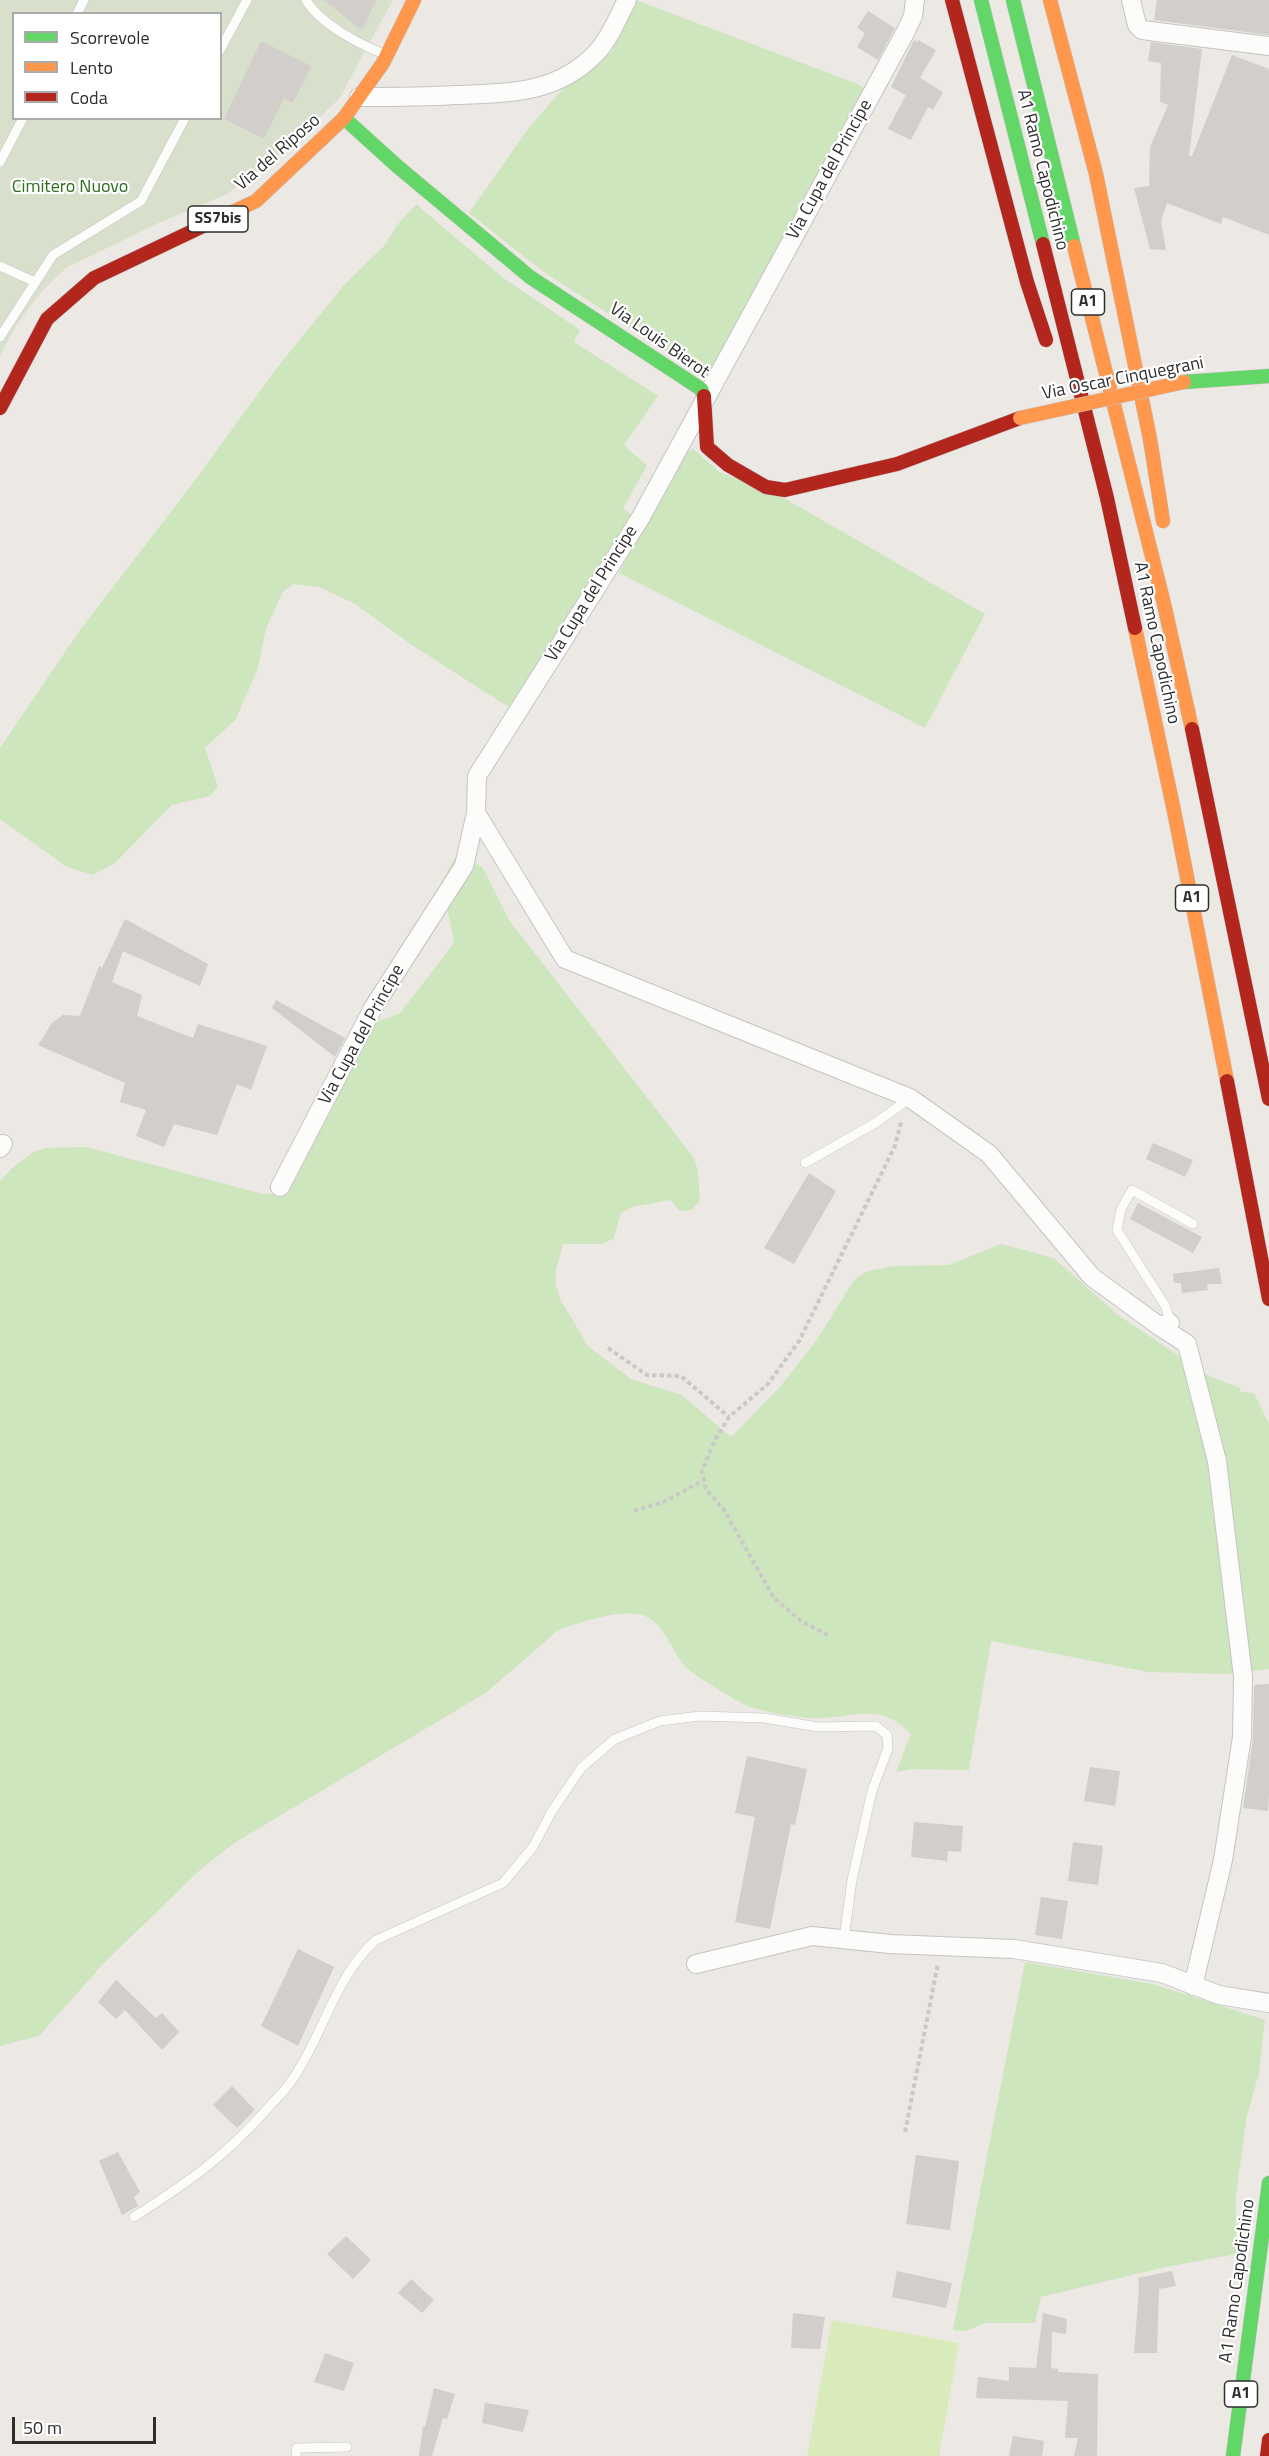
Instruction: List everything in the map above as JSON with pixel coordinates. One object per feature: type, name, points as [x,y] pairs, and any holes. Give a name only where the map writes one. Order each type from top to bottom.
[{"type":"main road","name":"Via del Riposo","points":[[0,408],[47,319],[94,278],[256,201],[344,118],[387,55],[414,0]]},
{"type":"main road","points":[[952,0],[1027,282],[1049,349]]},
{"type":"main road","name":"A1 Ramo Capodichino","points":[[981,0],[1107,498],[1174,811],[1269,1299]]},
{"type":"main road","name":"A1 Ramo Capodichino","points":[[1013,0],[1164,604],[1203,776],[1269,1099]]},
{"type":"main road","points":[[1050,0],[1098,185],[1150,439],[1164,544],[1164,604]]},
{"type":"main road","name":"Via Louis Bierot","points":[[344,118],[397,166],[530,277],[701,389],[706,398],[707,447],[728,465],[766,487],[785,490],[897,464],[1020,418]]},
{"type":"main road","name":"Via Oscar Cinquegrani","points":[[1020,418],[1184,382],[1269,376]]},
{"type":"main road","points":[[1063,393],[1076,432],[1107,498]]},
{"type":"main road","name":"A1 Ramo Capodichino","points":[[1233,2456],[1269,2182]]},
{"type":"main road","points":[[1267,2456],[1269,2440]]},
{"type":"street","points":[[359,97],[516,93],[544,86],[567,77],[598,51],[627,0]]},
{"type":"street","name":"Via Cupa del Principe","points":[[280,1187],[373,1008],[464,866],[476,813],[477,776],[641,517],[906,31],[913,16],[915,0]]},
{"type":"street","points":[[1131,0],[1137,25],[1142,30],[1269,46]]},
{"type":"street","points":[[476,813],[566,959],[910,1098],[989,1154],[1092,1277],[1164,1324],[1187,1344],[1217,1461],[1243,1677],[1242,1737],[1223,1860],[1193,1986]]},
{"type":"street","points":[[696,1965],[812,1936],[890,1944],[1014,1949],[1162,1973],[1219,1995],[1261,2003]]},
{"type":"lane","points":[[222,46],[247,0]]},
{"type":"lane","points":[[306,0],[332,26],[368,48],[387,55]]},
{"type":"lane","points":[[0,162],[21,120]]},
{"type":"lane","points":[[0,337],[53,255],[141,201],[183,120]]},
{"type":"lane","points":[[0,266],[35,282]]},
{"type":"lane","points":[[805,1163],[877,1122],[910,1098]]},
{"type":"lane","points":[[1164,1324],[1166,1307],[1117,1230],[1121,1209],[1132,1190],[1193,1224]]},
{"type":"lane","points":[[134,2217],[212,2165],[248,2132],[291,2082],[310,2051],[345,1979],[361,1953],[376,1940],[502,1883],[532,1847],[552,1811],[582,1767],[615,1739],[660,1721],[700,1716],[764,1718],[818,1727],[869,1726],[882,1730],[886,1735],[888,1748],[872,1791],[852,1880],[844,1938]]},
{"type":"lane","points":[[296,2456],[297,2448],[347,2447]]},
{"type":"path","points":[[828,1635],[801,1622],[774,1598],[724,1510],[706,1489],[702,1471],[729,1417],[768,1384],[800,1341],[895,1146],[910,1098]]},
{"type":"path","points":[[608,1348],[646,1375],[681,1376],[729,1417]]},
{"type":"path","points":[[634,1511],[663,1502],[704,1480]]},
{"type":"path","points":[[904,2132],[922,2036],[944,1947]]},
{"type":"green space","name":"Cimitero Nuovo","points":[[0,0],[393,0],[339,99],[286,149],[227,194],[154,225],[66,268],[42,291],[17,324],[0,356]]},
{"type":"green space","points":[[636,0],[855,83],[869,91],[710,380],[541,270],[469,213],[528,129],[574,76],[611,52]]},
{"type":"green space","points":[[416,204],[502,277],[580,330],[574,342],[658,396],[624,445],[647,466],[623,508],[634,517],[510,708],[412,645],[355,604],[319,587],[293,584],[283,592],[266,628],[258,668],[236,719],[205,748],[218,787],[210,796],[172,805],[115,863],[93,875],[67,867],[0,819],[0,748],[80,630],[190,487],[276,369],[345,284],[384,246],[398,224]]},
{"type":"green space","points":[[693,449],[720,472],[784,498],[985,614],[925,728],[619,573],[685,453]]},
{"type":"green space","points":[[459,851],[483,868],[509,920],[694,1158],[698,1171],[700,1200],[692,1210],[679,1211],[671,1200],[632,1207],[621,1213],[614,1238],[603,1244],[563,1244],[556,1271],[556,1285],[560,1299],[588,1346],[631,1379],[682,1395],[731,1437],[779,1388],[816,1341],[854,1280],[865,1272],[893,1266],[949,1265],[1001,1244],[1054,1258],[1118,1315],[1209,1376],[1240,1388],[1241,1392],[1254,1393],[1269,1424],[1269,1669],[1229,1674],[1148,1672],[991,1641],[969,1770],[912,1769],[896,1772],[911,1734],[886,1717],[862,1714],[808,1718],[750,1707],[718,1690],[688,1669],[677,1656],[664,1633],[645,1616],[626,1613],[588,1620],[557,1631],[487,1692],[236,1842],[202,1868],[104,1963],[39,2036],[0,2046],[0,1181],[12,1168],[33,1152],[46,1148],[86,1147],[263,1194],[287,1193],[364,1043],[349,1033],[400,1013],[454,943],[442,881]]},
{"type":"green space","points":[[1025,1962],[1153,1984],[1265,2020],[1259,2073],[1247,2116],[1236,2195],[1236,2254],[1161,2268],[1041,2297],[1035,2323],[984,2323],[967,2331],[953,2330]]},
{"type":"green space","points":[[832,2320],[959,2343],[939,2456],[807,2456]]},
{"type":"building","points":[[323,0],[376,0],[362,30]]},
{"type":"building","points":[[1157,0],[1269,0],[1269,35],[1154,20]]},
{"type":"building","points":[[868,11],[895,28],[878,60],[857,47],[865,33],[857,28]]},
{"type":"building","points":[[914,40],[936,50],[920,78],[943,92],[933,110],[928,107],[911,140],[888,129],[906,95],[891,87]]},
{"type":"building","points":[[261,41],[311,66],[293,103],[284,98],[264,139],[224,119]]},
{"type":"building","points":[[1151,42],[1202,49],[1189,156],[1192,156],[1232,55],[1269,69],[1269,235],[1223,217],[1221,224],[1167,203],[1161,221],[1166,250],[1150,249],[1134,188],[1149,186],[1150,147],[1168,105],[1160,102],[1161,63],[1148,61]]},
{"type":"building","points":[[125,919],[208,964],[200,986],[123,951],[112,982],[142,995],[137,1016],[193,1038],[198,1024],[267,1046],[251,1090],[237,1084],[217,1135],[174,1124],[164,1147],[136,1136],[146,1110],[120,1102],[125,1083],[38,1045],[52,1023],[63,1015],[80,1016],[99,966],[102,968]]},
{"type":"building","points":[[276,1000],[345,1038],[335,1057],[272,1008]]},
{"type":"building","points":[[1153,1143],[1193,1160],[1185,1177],[1146,1159]]},
{"type":"building","points":[[809,1173],[836,1191],[794,1264],[764,1248]]},
{"type":"building","points":[[1138,1203],[1202,1237],[1193,1253],[1130,1219]]},
{"type":"building","points":[[1219,1268],[1222,1284],[1207,1284],[1208,1290],[1182,1293],[1181,1283],[1174,1283],[1173,1274]]},
{"type":"building","points":[[1269,1684],[1268,1811],[1243,1808],[1253,1739],[1254,1685]]},
{"type":"building","points":[[747,1756],[807,1769],[795,1825],[791,1824],[770,1929],[735,1922],[755,1817],[735,1813]]},
{"type":"building","points":[[1090,1767],[1120,1771],[1115,1806],[1084,1801]]},
{"type":"building","points":[[914,1822],[963,1826],[961,1852],[948,1851],[947,1861],[911,1857]]},
{"type":"building","points":[[1073,1842],[1103,1846],[1098,1885],[1068,1881]]},
{"type":"building","points":[[1041,1897],[1068,1901],[1062,1939],[1035,1935]]},
{"type":"building","points":[[298,1949],[334,1967],[298,2046],[261,2026]]},
{"type":"building","points":[[116,1980],[156,2018],[162,2013],[179,2032],[162,2050],[125,2010],[116,2019],[98,2002]]},
{"type":"building","points":[[232,2086],[255,2110],[237,2128],[213,2105]]},
{"type":"building","points":[[118,2152],[140,2192],[134,2197],[138,2206],[122,2215],[99,2161]]},
{"type":"building","points":[[916,2155],[959,2161],[950,2230],[906,2224]]},
{"type":"building","points":[[346,2236],[371,2260],[353,2279],[327,2254]]},
{"type":"building","points":[[897,2271],[952,2283],[946,2308],[892,2297]]},
{"type":"building","points":[[1172,2271],[1176,2286],[1159,2289],[1157,2353],[1134,2353],[1138,2278]]},
{"type":"building","points":[[411,2279],[434,2300],[422,2313],[398,2293]]},
{"type":"building","points":[[793,2313],[825,2317],[820,2349],[791,2348]]},
{"type":"building","points":[[1043,2313],[1067,2319],[1066,2334],[1052,2332],[1051,2368],[1058,2369],[1058,2372],[1098,2374],[1097,2456],[1074,2456],[1078,2438],[1065,2438],[1068,2401],[976,2398],[978,2377],[1009,2381],[1009,2367],[1036,2368]]},
{"type":"building","points":[[325,2353],[354,2363],[344,2391],[314,2382]]},
{"type":"building","points":[[434,2388],[455,2394],[447,2419],[443,2418],[432,2456],[419,2456],[423,2426],[425,2427]]},
{"type":"building","points":[[485,2403],[529,2410],[523,2432],[482,2423]]},
{"type":"building","points":[[1013,2436],[1044,2441],[1042,2456],[1009,2456]]},
{"type":"traffic: fast","points":[[981,0],[1043,244]]},
{"type":"traffic: fast","points":[[1013,0],[1074,246]]},
{"type":"traffic: fast","points":[[344,118],[397,166],[530,277],[701,389],[704,396]]},
{"type":"traffic: fast","points":[[1184,382],[1269,376]]},
{"type":"traffic: fast","points":[[1233,2456],[1269,2183]]},
{"type":"traffic: slow","points":[[220,218],[256,201],[344,118],[383,63],[414,0]]},
{"type":"traffic: slow","points":[[1050,0],[1096,174],[1150,439],[1163,521]]},
{"type":"traffic: slow","points":[[1074,246],[1164,604],[1192,729]]},
{"type":"traffic: slow","points":[[1020,418],[1184,382]]},
{"type":"traffic: slow","points":[[1135,628],[1227,1081]]},
{"type":"traffic: jam","points":[[952,0],[1027,282],[1046,340]]},
{"type":"traffic: jam","points":[[0,408],[47,319],[94,278],[220,218]]},
{"type":"traffic: jam","points":[[1043,244],[1107,498],[1135,628]]},
{"type":"traffic: jam","points":[[704,396],[707,447],[728,465],[766,487],[785,490],[897,464],[1020,418]]},
{"type":"traffic: jam","points":[[1192,729],[1269,1099]]},
{"type":"traffic: jam","points":[[1227,1081],[1269,1299]]},
{"type":"traffic: jam","points":[[1267,2456],[1269,2440]]}]
